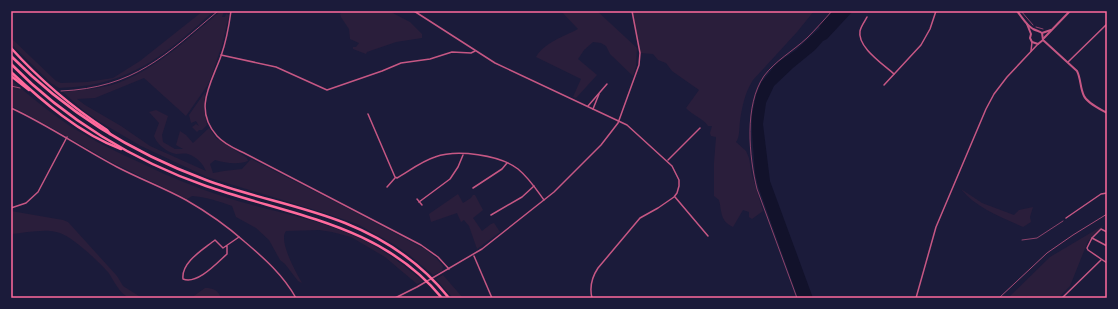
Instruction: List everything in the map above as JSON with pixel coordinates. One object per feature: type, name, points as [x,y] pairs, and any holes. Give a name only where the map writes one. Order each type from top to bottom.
[{"type":"highway","points":[[11,48],[57,92],[107,130],[112,136]]},
{"type":"highway","points":[[11,56],[59,99],[112,136],[148,156],[196,177],[241,192],[344,222],[385,242],[406,256],[424,271],[449,298]]},
{"type":"highway","points":[[11,64],[36,87],[72,116],[127,151]]},
{"type":"highway","points":[[11,72],[33,93],[90,134],[166,170],[206,186],[319,220],[363,237],[383,247],[403,261],[420,275],[442,298]]},
{"type":"highway","points":[[11,76],[33,93]]},
{"type":"street","points":[[231,11],[221,55],[207,90],[205,103],[207,118],[212,130],[218,138],[239,151],[421,246],[438,257],[449,269]]},
{"type":"street","points":[[414,11],[475,51],[509,70],[618,120],[631,128],[668,160],[675,170],[679,180],[678,191],[675,197],[640,218],[598,268],[591,284],[592,298]]},
{"type":"street","points":[[395,298],[418,287],[473,255],[544,200],[595,152],[618,120],[636,76],[640,53],[632,11]]},
{"type":"street","points":[[884,85],[921,45],[930,29],[936,11]]},
{"type":"street","points":[[1017,11],[1027,24],[1036,31],[1042,33],[1052,30]]},
{"type":"street","points":[[916,298],[936,227],[986,109],[994,94],[1007,77],[1070,11]]},
{"type":"street","points":[[867,17],[860,30],[862,44],[873,56],[894,74]]},
{"type":"street","points":[[1027,24],[1031,34],[1031,51]]},
{"type":"street","points":[[1068,62],[1107,24]]},
{"type":"street","points":[[1031,34],[1036,31]]},
{"type":"street","points":[[1042,33],[1043,39],[1077,71],[1080,76],[1083,95],[1086,100],[1107,113]]},
{"type":"street","points":[[1032,42],[1038,44]]},
{"type":"street","points":[[221,55],[276,66],[327,90],[382,72],[401,63],[430,59],[452,52],[471,53],[475,51]]},
{"type":"street","points":[[588,106],[607,84]]},
{"type":"street","points":[[593,109],[600,92]]},
{"type":"street","points":[[11,108],[67,137],[127,172],[194,204],[215,218],[275,268],[296,298]]},
{"type":"street","points":[[368,114],[396,178]]},
{"type":"street","points":[[668,160],[700,128]]},
{"type":"street","points":[[11,208],[26,203],[38,192],[67,137]]},
{"type":"street","points":[[388,187],[396,178],[434,157],[463,154],[490,157],[507,162],[519,170],[534,186],[544,200]]},
{"type":"street","points":[[419,202],[450,180],[458,167],[463,154]]},
{"type":"street","points":[[473,188],[502,169],[507,162]]},
{"type":"street","points":[[492,215],[522,197],[534,186]]},
{"type":"street","points":[[1066,218],[1100,194],[1106,193]]},
{"type":"street","points":[[675,197],[708,236]]},
{"type":"street","points":[[417,199],[422,205]]},
{"type":"street","points":[[1107,232],[1101,229],[1088,242],[1087,248],[1107,263]]},
{"type":"street","points":[[227,246],[227,254],[200,277],[191,280],[183,278],[183,273],[188,263],[214,240],[223,248],[239,237]]},
{"type":"street","points":[[1092,238],[1107,246]]},
{"type":"street","points":[[473,255],[492,298]]},
{"type":"street","points":[[1062,298],[1101,260]]},
{"type":"path","points":[[797,298],[757,189],[753,174],[750,114],[754,94],[764,76],[774,65],[806,38],[832,11]]},
{"type":"path","points":[[1021,11],[1034,26],[1041,28],[1046,32]]},
{"type":"path","points":[[1022,240],[1037,238],[1066,218]]},
{"type":"shaded area","points":[[203,11],[214,11],[165,52],[123,76],[101,83],[59,88],[51,83],[11,44],[11,38],[56,81],[61,83],[87,82],[113,78],[140,61]]},
{"type":"shaded area","points":[[221,11],[224,11],[222,17],[225,17],[226,14],[229,15],[222,45],[207,86],[186,116],[144,78],[95,98],[77,99],[150,146],[206,171],[201,163],[191,155],[172,153],[165,150],[160,145],[154,136],[159,123],[149,112],[156,110],[168,116],[162,135],[163,142],[175,149],[183,149],[176,145],[180,131],[193,143],[209,128],[216,138],[247,158],[248,161],[232,163],[215,160],[210,164],[213,173],[242,169],[251,159],[425,249],[443,266],[442,271],[433,275],[395,245],[357,224],[207,177],[141,146],[84,111],[63,92],[104,87],[133,77],[172,52]]},
{"type":"shaded area","points":[[343,11],[389,11],[410,22],[422,34],[422,38],[396,42],[367,52],[366,54],[353,49],[353,47],[356,47],[359,43],[350,39],[349,29],[340,14]]},
{"type":"shaded area","points":[[561,11],[597,11],[637,48],[636,66],[633,76],[610,54],[606,46],[601,43],[593,42],[584,50],[578,59],[597,75],[576,98],[573,97],[581,79],[536,57],[544,47],[560,37],[578,29]]},
{"type":"shaded area","points":[[632,11],[814,11],[753,80],[744,100],[739,135],[736,142],[746,151],[749,158],[752,175],[763,211],[752,219],[749,217],[749,212],[743,210],[733,227],[724,219],[719,200],[714,196],[716,137],[711,136],[710,133],[712,126],[708,126],[686,108],[699,90],[672,71],[666,63],[658,60],[653,54],[640,53]]},
{"type":"shaded area","points":[[833,11],[853,11],[827,39],[774,86],[766,103],[763,124],[770,181],[813,298],[798,298],[758,186],[755,173],[752,115],[756,95],[761,83],[777,63],[796,50],[820,28],[819,26]]},
{"type":"shaded area","points":[[11,80],[73,128],[116,151],[204,190],[241,202],[321,223],[362,239],[398,261],[423,281],[417,284],[385,257],[351,237],[319,230],[286,231],[284,242],[286,249],[302,283],[298,281],[280,260],[269,240],[256,228],[236,217],[232,206],[202,197],[192,196],[187,199],[111,162],[11,106]]},
{"type":"shaded area","points":[[205,92],[204,110],[207,125],[202,130],[197,132],[192,127],[196,124],[199,126],[196,121],[191,123],[189,115]]},
{"type":"shaded area","points":[[961,189],[982,203],[1014,215],[1019,210],[1033,207],[1030,217],[1031,222],[1023,227],[998,216],[974,202]]},
{"type":"shaded area","points":[[458,194],[463,203],[475,195],[483,210],[473,218],[482,231],[494,223],[500,232],[477,249],[469,226],[464,220],[461,222],[457,213],[431,222],[429,214]]},
{"type":"shaded area","points":[[11,211],[68,222],[117,276],[123,286],[142,298],[130,298],[126,296],[104,267],[86,250],[60,233],[36,231],[11,234]]},
{"type":"shaded area","points":[[1104,225],[1088,241],[1070,286],[1058,298],[1028,298],[1027,296],[1023,298],[1008,298],[1050,257]]},
{"type":"shaded area","points":[[443,275],[463,298],[453,298],[436,279]]},
{"type":"shaded area","points":[[205,288],[215,290],[221,298],[191,298]]},
{"type":"tram line","points":[[61,91],[87,89],[129,76],[165,55],[218,11]]},
{"type":"tram line","points":[[11,86],[20,88]]},
{"type":"railway","points":[[999,298],[1047,253],[1107,214]]}]
